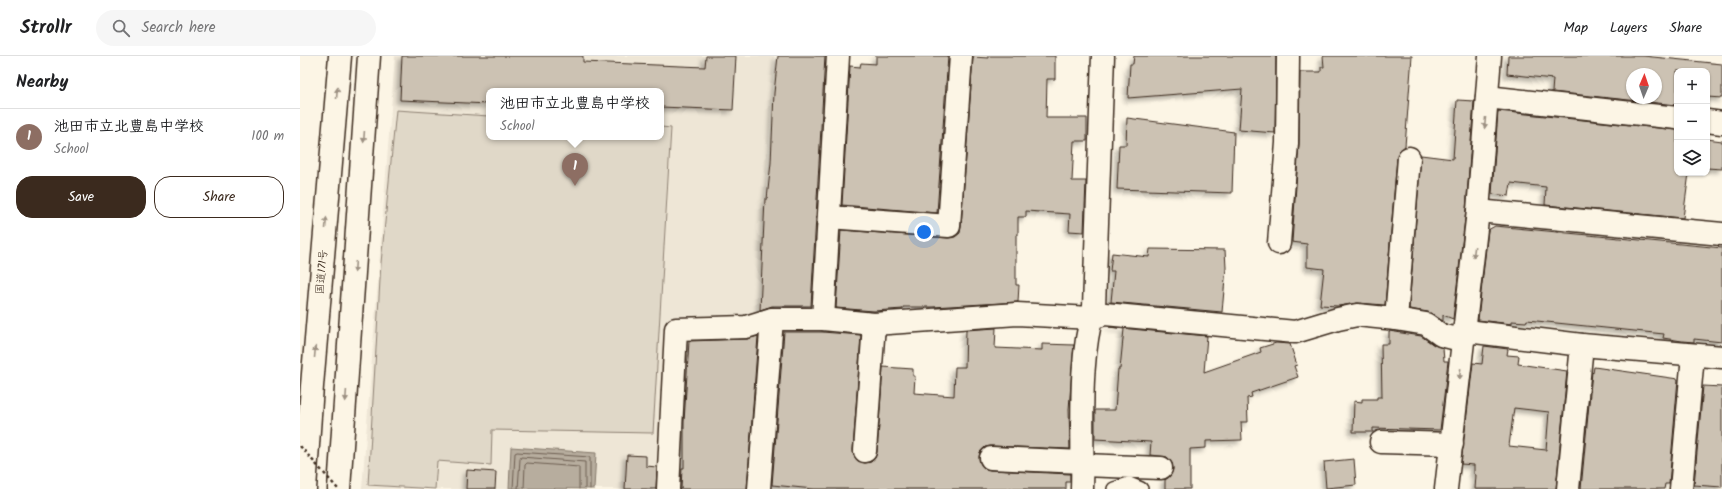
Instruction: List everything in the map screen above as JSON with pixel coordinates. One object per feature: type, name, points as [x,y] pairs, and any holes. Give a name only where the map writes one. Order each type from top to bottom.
[{"type":"main road","name":"国道171号","points":[[306,489],[306,389],[340,56]]},
{"type":"main road","points":[[339,489],[369,56]]},
{"type":"main road","points":[[823,319],[838,56]]},
{"type":"main road","points":[[829,217],[949,226],[961,56]]},
{"type":"main road","points":[[1082,489],[1082,396],[1088,330],[1094,307],[1103,56]]},
{"type":"main road","points":[[1279,243],[1287,143],[1288,56]]},
{"type":"main road","points":[[1446,489],[1478,211],[1490,56]]},
{"type":"main road","points":[[1487,97],[1674,118]]},
{"type":"main road","points":[[1710,121],[1722,122]]},
{"type":"main road","points":[[1396,319],[1409,158]]},
{"type":"main road","points":[[1478,211],[1722,234]]},
{"type":"main road","points":[[668,489],[676,329],[746,327],[772,320],[823,319],[874,324],[1017,314],[1091,318],[1105,314],[1295,332],[1338,319],[1358,315],[1426,324],[1441,335],[1453,338],[1475,332],[1582,345],[1722,357]]},
{"type":"main road","points":[[759,489],[772,320]]},
{"type":"main road","points":[[865,451],[874,324]]},
{"type":"main road","points":[[1568,489],[1582,345]]},
{"type":"main road","points":[[1682,489],[1693,355]]},
{"type":"main road","points":[[1381,442],[1452,444]]},
{"type":"main road","points":[[991,458],[1161,468]]},
{"type":"lane","points":[[1114,489],[1129,484],[1141,489]]},
{"type":"path","points":[[300,446],[339,489]]},
{"type":"shaded area","points":[[395,56],[774,56],[758,315],[668,322],[658,489],[362,489]]},
{"type":"shaded area","points":[[396,110],[486,116],[486,140],[664,140],[664,127],[671,128],[653,433],[492,430],[491,465],[437,461],[435,489],[368,485],[381,263]]},
{"type":"water","points":[[511,447],[596,453],[594,489],[509,488]]},
{"type":"building","points":[[402,56],[583,56],[583,62],[705,67],[706,56],[736,56],[733,110],[664,107],[664,88],[486,88],[486,104],[400,100]]},
{"type":"building","points":[[778,56],[825,56],[811,306],[772,306],[760,310],[765,199],[767,199],[771,163],[774,93]]},
{"type":"building","points":[[876,56],[948,56],[937,213],[842,205],[850,66],[860,67],[861,63],[876,64]]},
{"type":"building","points":[[988,56],[1055,56],[1055,79],[1047,79],[1046,118],[1087,118],[1087,141],[1074,141],[1072,181],[1086,181],[1084,232],[1069,231],[1070,214],[1026,211],[1026,217],[1018,217],[1018,235],[1016,235],[1016,285],[1019,285],[1018,302],[932,307],[903,307],[903,309],[874,311],[836,308],[841,230],[948,238],[955,237],[960,233],[973,57],[988,58]]},
{"type":"building","points":[[1134,56],[1276,56],[1275,133],[1239,130],[1242,89],[1128,98],[1130,64],[1133,64]]},
{"type":"building","points":[[1323,56],[1412,56],[1405,146],[1399,151],[1397,157],[1385,305],[1358,303],[1338,306],[1320,305],[1324,269],[1307,267],[1307,244],[1292,242],[1299,144],[1300,72],[1321,72],[1321,67],[1324,67]]},
{"type":"building","points":[[1508,56],[1643,56],[1722,64],[1722,98],[1710,97],[1710,68],[1674,68],[1674,105],[1662,103],[1662,68],[1626,68],[1626,100],[1552,92],[1553,79],[1507,74]]},
{"type":"building","points":[[1457,100],[1474,101],[1466,210],[1453,319],[1443,315],[1443,321],[1428,312],[1409,309],[1421,155],[1453,159]]},
{"type":"building","points":[[1498,111],[1674,130],[1674,176],[1689,176],[1683,218],[1545,205],[1546,187],[1511,183],[1509,196],[1492,194]]},
{"type":"building","points":[[1127,118],[1234,132],[1232,193],[1117,189],[1119,145],[1126,145]]},
{"type":"building","points":[[1710,139],[1722,141],[1722,169],[1710,168]]},
{"type":"building","points":[[1495,226],[1722,248],[1722,342],[1694,339],[1694,342],[1682,341],[1663,338],[1664,334],[1527,320],[1526,322],[1512,321],[1512,324],[1478,320],[1488,230]]},
{"type":"building","points":[[1150,249],[1225,250],[1226,268],[1222,312],[1111,302],[1114,271],[1110,271],[1112,253],[1149,257]]},
{"type":"building","points":[[1109,327],[1207,336],[1204,372],[1261,352],[1260,348],[1276,343],[1290,344],[1297,365],[1294,366],[1298,377],[1251,393],[1252,397],[1247,398],[1248,422],[1241,422],[1242,440],[1206,441],[1206,448],[1190,449],[1190,489],[1165,489],[1165,480],[1171,475],[1173,469],[1172,463],[1167,457],[1150,455],[1151,442],[1095,439],[1095,410],[1115,410],[1118,369],[1120,369],[1124,329]]},
{"type":"building","points":[[996,328],[995,348],[1042,350],[1042,344],[1074,345],[1069,409],[1070,449],[991,446],[985,447],[980,452],[980,463],[984,468],[990,470],[1070,474],[1070,482],[1066,482],[1066,489],[814,489],[772,485],[784,332],[822,332],[861,335],[853,450],[854,456],[858,461],[865,463],[871,462],[875,458],[877,452],[883,367],[913,369],[913,376],[915,376],[914,393],[954,396],[955,367],[965,367],[966,330]]},
{"type":"building","points":[[1389,331],[1421,336],[1434,345],[1443,348],[1444,361],[1448,361],[1440,430],[1373,428],[1373,432],[1353,432],[1354,401],[1362,402],[1362,399],[1377,399],[1377,397],[1382,397],[1381,344],[1389,344]]},
{"type":"building","points":[[758,336],[747,489],[681,489],[682,468],[684,468],[684,422],[689,341],[747,339]]},
{"type":"building","points":[[1484,346],[1508,349],[1507,355],[1519,356],[1518,364],[1567,371],[1556,489],[1475,489],[1476,475],[1474,474],[1474,465],[1461,464],[1473,363],[1482,364]],"holes":[[[1514,408],[1549,412],[1546,450],[1509,446]]]},
{"type":"building","points":[[1594,367],[1678,379],[1669,484],[1665,484],[1664,489],[1581,489],[1592,372],[1593,373]]},
{"type":"building","points":[[1703,386],[1722,387],[1722,487],[1694,485]]},
{"type":"building","points":[[627,455],[646,456],[646,466],[657,467],[656,489],[625,489]]},
{"type":"building","points":[[1354,459],[1356,485],[1326,488],[1324,462]]},
{"type":"building","points":[[467,470],[496,472],[495,489],[466,489]]},
{"type":"place","name":"池田市立北豊島中学校","points":[[575,186]]}]
